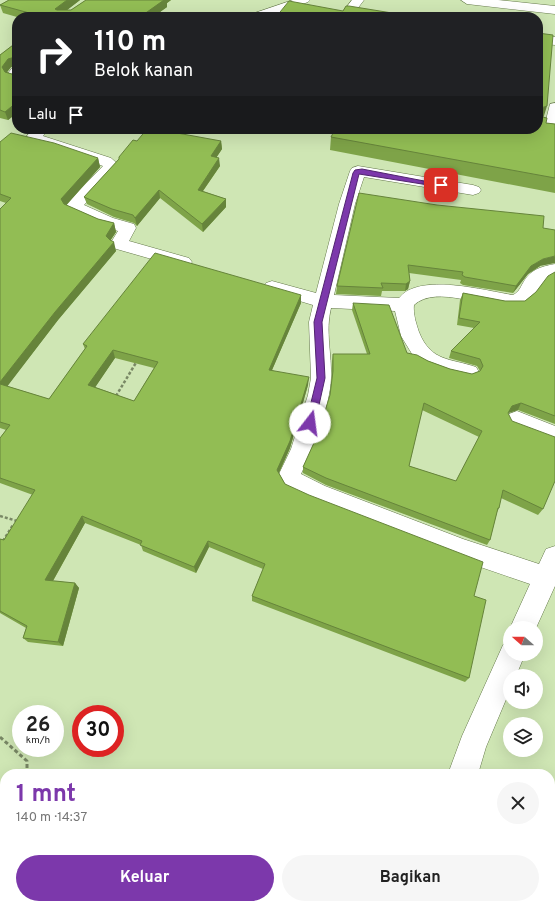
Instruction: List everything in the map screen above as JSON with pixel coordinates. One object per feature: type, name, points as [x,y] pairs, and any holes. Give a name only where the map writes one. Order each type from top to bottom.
[{"type":"street","points":[[270,12],[304,0]]},
{"type":"street","points":[[349,12],[358,0]]},
{"type":"street","points":[[467,0],[555,10]]},
{"type":"street","points":[[543,39],[555,41]]},
{"type":"street","points":[[543,126],[548,126],[553,122],[555,108]]},
{"type":"street","points":[[36,134],[34,136],[35,138],[106,161],[112,166],[73,207],[107,222],[128,228],[119,244],[198,266]]},
{"type":"street","points":[[473,190],[358,171],[347,204],[318,322],[321,378],[302,450],[289,476],[294,482],[316,493],[463,550],[550,568],[526,621]]},
{"type":"street","points":[[469,372],[428,360],[421,355],[408,328],[404,305],[408,298],[421,293],[436,291],[514,302],[521,301],[525,298],[534,278],[544,271],[555,270]]},
{"type":"street","points":[[256,283],[323,302],[404,305]]},
{"type":"street","points":[[517,420],[555,435]]},
{"type":"street","points":[[465,769],[472,746],[509,661]]},
{"type":"path","points":[[113,400],[140,356]]},
{"type":"path","points":[[0,516],[18,521]]},
{"type":"path","points":[[2,544],[7,533],[21,516]]},
{"type":"path","points":[[0,738],[13,747],[27,761],[27,769]]},
{"type":"building","points":[[9,0],[67,0],[55,9],[71,10],[86,0],[164,0],[147,12],[26,12],[0,5]]},
{"type":"building","points":[[289,1],[343,11],[346,6],[349,6],[386,12],[280,12]]},
{"type":"building","points":[[543,34],[553,35],[547,106],[543,107]]},
{"type":"building","points":[[12,46],[12,58],[8,59],[2,67],[5,72],[12,74],[12,106],[5,112],[0,110],[0,55]]},
{"type":"building","points":[[543,117],[547,118],[546,123],[555,124],[555,178],[331,137],[332,134],[543,134]]},
{"type":"building","points":[[11,133],[54,143],[98,158],[61,199],[64,204],[98,219],[114,223],[106,236],[114,242],[55,312],[0,382],[0,209],[11,198],[0,194],[0,142]]},
{"type":"building","points":[[143,134],[182,134],[221,141],[211,156],[219,158],[198,190],[226,199],[202,224],[159,190],[135,218],[133,215],[112,209],[84,197],[119,159],[133,140],[137,141]]},
{"type":"building","points":[[359,193],[437,205],[544,216],[543,228],[555,230],[555,256],[543,259],[531,266],[516,286],[465,277],[462,275],[463,272],[408,265],[410,281],[406,284],[381,283],[383,288],[337,286]]},
{"type":"building","points":[[155,253],[301,295],[269,370],[309,377],[290,441],[277,470],[285,484],[309,495],[483,562],[474,596],[486,600],[469,678],[252,596],[265,564],[208,541],[194,567],[140,545],[142,541],[82,516],[45,580],[75,583],[58,642],[23,638],[27,626],[0,611],[0,539],[4,540],[35,490],[0,478],[0,438],[10,425],[0,422],[0,384],[49,399],[87,346],[83,344]],"holes":[[[113,350],[158,362],[134,401],[88,385]]]},
{"type":"building","points":[[555,272],[555,416],[521,403],[512,406],[508,413],[512,421],[555,437],[555,481],[543,509],[503,490],[490,540],[326,478],[303,467],[318,434],[330,395],[333,371],[333,354],[370,354],[353,303],[389,305],[407,353],[417,355],[428,361],[450,369],[472,374],[480,371],[483,366],[480,359],[451,351],[480,322],[459,318],[463,293],[505,301],[525,301],[536,292],[548,276]],"holes":[[[424,403],[482,431],[456,481],[409,466]]]},
{"type":"route","points":[[310,423],[321,378],[318,322],[356,173],[358,171],[362,171],[441,185]]}]
